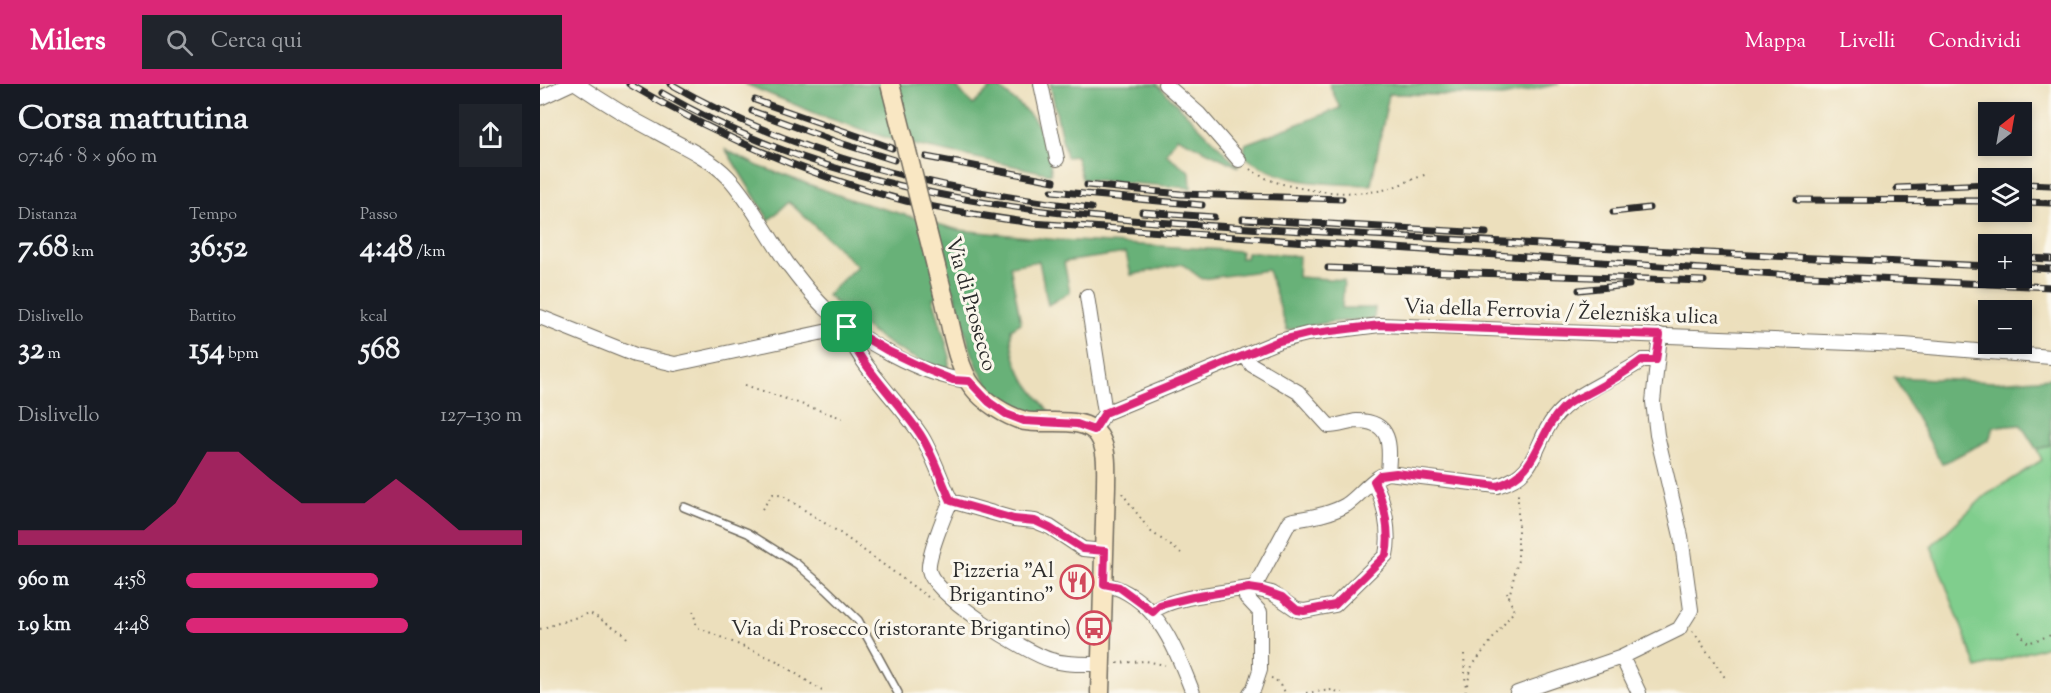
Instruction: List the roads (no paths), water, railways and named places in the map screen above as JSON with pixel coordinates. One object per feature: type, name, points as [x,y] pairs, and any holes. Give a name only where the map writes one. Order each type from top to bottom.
[{"type":"main road","name":"Via di Prosecco","points":[[890,84],[943,294],[969,381],[989,402],[1006,414],[1024,421],[1077,424],[1094,430]]},
{"type":"main road","points":[[1094,430],[1103,446],[1106,486],[1100,693]]},
{"type":"street","points":[[540,98],[570,84]]},
{"type":"street","points":[[577,84],[617,111],[688,150],[728,177],[805,285],[824,307],[847,327],[888,351],[928,370],[953,380],[969,381]]},
{"type":"street","points":[[1041,84],[1057,159]]},
{"type":"street","points":[[1165,84],[1199,114],[1239,160]]},
{"type":"street","points":[[1088,296],[1105,413],[1094,430]]},
{"type":"street","points":[[540,317],[635,355],[675,364],[847,327]]},
{"type":"street","name":"Via della Ferrovia / Železniška ulica","points":[[1105,413],[1244,355],[1307,334],[1380,325],[1904,345],[2051,357]]},
{"type":"street","points":[[847,327],[849,338],[923,439],[951,501],[1014,519],[1035,521],[1083,549],[1105,551]]},
{"type":"street","points":[[1517,693],[1622,657],[1679,628],[1690,610],[1681,536],[1657,435],[1653,402],[1660,335]]},
{"type":"street","points":[[1244,355],[1252,366],[1298,392],[1329,426],[1358,421],[1380,428],[1390,443],[1388,473]]},
{"type":"street","points":[[1250,693],[1259,677],[1260,612],[1246,597],[1290,521],[1336,510],[1354,500],[1374,481],[1388,473],[1497,486],[1518,477],[1538,451],[1553,419],[1565,406],[1642,360],[1656,360]]},
{"type":"street","points":[[1153,612],[1160,605],[1193,597],[1251,588],[1282,597],[1297,610],[1304,611],[1335,605],[1386,555],[1386,523],[1380,492],[1374,481]]},
{"type":"street","points":[[951,501],[944,515],[928,568],[932,580],[951,601],[1051,660],[1101,664]]},
{"type":"street","points":[[1104,584],[1119,587],[1153,612],[1171,638],[1193,693]]},
{"type":"street","points":[[1622,657],[1639,693]]},
{"type":"lane","points":[[684,507],[748,533],[797,564],[826,589],[858,620],[898,693]]},
{"type":"railway","points":[[629,84],[729,137],[834,179],[921,205],[1032,223],[1789,275],[2051,287]]},
{"type":"railway","points":[[671,84],[720,110],[770,132],[822,152],[874,168],[982,192],[1091,208]]},
{"type":"railway","points":[[662,93],[745,135],[831,167],[918,190],[1007,206],[1098,217],[1189,224],[1603,248],[1978,265]]},
{"type":"railway","points":[[755,100],[892,148]]},
{"type":"railway","points":[[752,111],[894,160]]},
{"type":"railway","points":[[926,157],[1054,181]]},
{"type":"railway","points":[[1897,188],[1978,184]]},
{"type":"railway","points":[[2032,184],[2051,185]]},
{"type":"railway","points":[[1087,185],[1181,194],[1342,199]]},
{"type":"railway","points":[[1052,191],[1202,205]]},
{"type":"railway","points":[[1797,200],[1978,201]]},
{"type":"railway","points":[[2032,202],[2051,203]]},
{"type":"railway","points":[[1613,212],[1649,208]]},
{"type":"railway","points":[[1142,212],[1214,217]]},
{"type":"railway","points":[[1243,219],[1486,233]]},
{"type":"railway","points":[[2032,258],[2051,259]]},
{"type":"railway","points":[[1328,268],[1704,281]]},
{"type":"railway","points":[[2032,268],[2051,269]]},
{"type":"railway","points":[[1579,290],[1629,285]]},
{"type":"place","name":"Pizzeria \"Al Brigantino\"","points":[[1077,582]]},
{"type":"place","name":"Via di Prosecco (ristorante Brigantino)","points":[[1094,628]]}]
